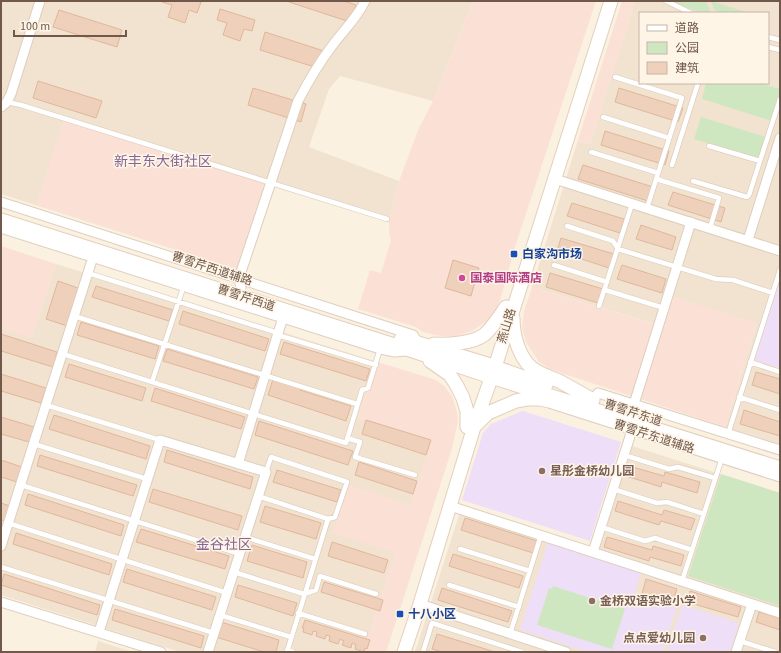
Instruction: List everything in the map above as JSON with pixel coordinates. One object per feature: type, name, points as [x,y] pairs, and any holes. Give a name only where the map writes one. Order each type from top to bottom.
[{"type":"main road","name":"燕山路","points":[[397,652],[470,427],[490,371],[604,1]]},
{"type":"main road","name":"燕山路","points":[[510,306],[555,179],[611,1]]},
{"type":"main road","name":"曹雪芹西道","points":[[1,212],[240,283],[411,342],[416,347]]},
{"type":"main road","name":"曹雪芹西道","points":[[1,220],[283,314],[416,347],[490,371]]},
{"type":"main road","points":[[416,347],[455,343],[482,336],[493,326],[510,306]]},
{"type":"main road","points":[[510,306],[517,345],[523,357],[530,366],[537,372],[595,396]]},
{"type":"main road","points":[[416,347],[450,375],[464,398],[470,427],[488,414],[516,401],[527,399],[561,399]]},
{"type":"main road","name":"曹雪芹东道","points":[[490,371],[595,396],[780,459]]},
{"type":"main road","name":"曹雪芹东道","points":[[490,371],[561,399],[780,468]]},
{"type":"main road","name":"燕山路","points":[[404,652],[450,506],[470,427]]},
{"type":"street","points":[[4,105],[11,94],[40,1]]},
{"type":"street","points":[[240,283],[298,101],[308,82],[331,47],[360,11],[365,1]]},
{"type":"street","points":[[748,240],[780,138]]},
{"type":"street","points":[[555,179],[780,251]]},
{"type":"street","name":"曹雪芹西道辅路","points":[[1,202],[240,283]]},
{"type":"street","points":[[634,404],[691,222]]},
{"type":"street","name":"曹雪芹西道辅路","points":[[1,228],[283,314],[380,349],[395,352],[416,347]]},
{"type":"street","points":[[1,546],[93,257]]},
{"type":"street","points":[[238,464],[283,314]]},
{"type":"street","name":"曹雪芹东道辅路","points":[[595,396],[634,404],[780,450]]},
{"type":"street","name":"曹雪芹东道辅路","points":[[527,399],[549,403],[780,477]]},
{"type":"street","points":[[593,552],[632,430]]},
{"type":"street","points":[[99,632],[160,440],[266,472],[208,652]]},
{"type":"street","points":[[450,506],[780,612]]},
{"type":"street","points":[[1,602],[161,652]]},
{"type":"street","points":[[420,604],[510,634],[537,647],[566,652]]},
{"type":"street","points":[[736,652],[752,604]]},
{"type":"lane","points":[[666,1],[689,12]]},
{"type":"lane","points":[[769,37],[780,40]]},
{"type":"lane","points":[[769,47],[780,50]]},
{"type":"lane","points":[[615,77],[682,98],[647,208]]},
{"type":"lane","points":[[672,164],[698,84]]},
{"type":"lane","points":[[693,181],[747,197],[749,195],[780,99]]},
{"type":"lane","points":[[4,105],[21,105],[387,219]]},
{"type":"lane","points":[[603,117],[669,138]]},
{"type":"lane","points":[[709,146],[760,161]]},
{"type":"lane","points":[[591,152],[658,173]]},
{"type":"lane","points":[[656,179],[719,198],[710,228]]},
{"type":"lane","points":[[599,306],[632,204]]},
{"type":"lane","points":[[567,226],[613,241],[618,249],[716,279],[734,280],[773,293]]},
{"type":"lane","points":[[554,265],[607,282]]},
{"type":"lane","points":[[728,434],[780,270]]},
{"type":"lane","points":[[88,273],[376,365]]},
{"type":"lane","points":[[605,290],[664,308]]},
{"type":"lane","points":[[152,382],[182,291]]},
{"type":"lane","points":[[74,316],[357,404]]},
{"type":"lane","points":[[63,354],[346,443],[362,390],[368,388],[380,349]]},
{"type":"lane","points":[[750,362],[780,372]]},
{"type":"lane","points":[[739,397],[780,410]]},
{"type":"lane","points":[[46,405],[160,440]]},
{"type":"lane","points":[[347,438],[360,442],[356,457],[415,475]]},
{"type":"lane","points":[[34,444],[147,480]]},
{"type":"lane","points":[[624,455],[669,469],[678,467],[715,478]]},
{"type":"lane","points":[[258,496],[328,519],[335,517],[347,482],[271,457],[266,472]]},
{"type":"lane","points":[[682,581],[722,458]]},
{"type":"lane","points":[[21,484],[240,554]]},
{"type":"lane","points":[[613,489],[657,503],[667,502],[704,514]]},
{"type":"lane","points":[[293,652],[287,651],[328,519]]},
{"type":"lane","points":[[8,523],[227,593]]},
{"type":"lane","points":[[601,527],[645,542],[655,538],[692,550]]},
{"type":"lane","points":[[510,634],[542,535]]},
{"type":"lane","points":[[245,537],[315,559]]},
{"type":"lane","points":[[460,549],[530,571]]},
{"type":"lane","points":[[1,567],[214,633]]},
{"type":"lane","points":[[234,572],[304,594],[316,590],[320,576],[376,594]]},
{"type":"lane","points":[[449,585],[519,607]]},
{"type":"lane","points":[[298,613],[365,634]]},
{"type":"lane","points":[[220,615],[291,637]]},
{"type":"lane","points":[[423,652],[432,623],[522,652]]},
{"type":"lane","points":[[740,641],[775,652]]},
{"type":"shaded area","points":[[1,1],[473,1],[433,101],[340,76],[329,89],[309,147],[399,181],[389,221],[274,185],[246,272],[1,194]]},
{"type":"shaded area","name":"白家沟市场","points":[[473,1],[596,1],[515,247],[499,304],[491,318],[472,331],[456,336],[440,336],[423,332],[416,327],[358,309],[370,270],[381,273],[391,240],[389,221],[399,181],[419,128],[433,101]]},
{"type":"shaded area","points":[[622,1],[635,1],[590,144],[578,140]]},
{"type":"shaded area","points":[[635,1],[780,1],[780,444],[725,427],[757,323],[662,326],[532,287],[578,140],[590,144]]},
{"type":"shaded area","points":[[64,118],[274,185],[246,272],[36,205]]},
{"type":"shaded area","points":[[1,246],[56,264],[32,338],[1,328]]},
{"type":"shaded area","points":[[56,264],[86,273],[1,537],[1,328],[32,337]]},
{"type":"shaded area","points":[[90,272],[378,362],[358,418],[452,448],[386,652],[180,652],[1,595],[1,554]]},
{"type":"shaded area","points":[[780,280],[780,368],[755,360]]},
{"type":"shaded area","points":[[532,287],[661,326],[671,296],[757,323],[725,427],[549,369],[539,362],[526,342],[522,328],[524,311]]},
{"type":"shaded area","points":[[378,362],[436,380],[444,386],[452,396],[458,421],[452,448],[386,652],[363,652],[395,553],[333,533],[349,485],[410,505],[431,442],[358,418]]},
{"type":"shaded area","name":"星彤金桥幼儿园","points":[[523,411],[621,442],[590,541],[462,500],[483,433],[491,424]]},
{"type":"shaded area","points":[[629,445],[780,493],[780,652],[415,652],[460,512],[594,554]]},
{"type":"shaded area","name":"金桥双语实验小学","points":[[548,542],[641,572],[635,594],[677,607],[663,652],[588,652],[520,630]]},
{"type":"shaded area","name":"点点爱幼儿园","points":[[682,605],[739,623],[730,652],[667,652]]},
{"type":"shaded area","points":[[98,641],[133,652],[95,652]]},
{"type":"green space","points":[[669,1],[707,1],[707,5],[710,9],[709,12],[699,12]]},
{"type":"green space","points":[[711,1],[746,12],[720,12],[714,10]]},
{"type":"green space","points":[[706,84],[762,84],[780,89],[780,94],[772,121],[702,99]]},
{"type":"green space","points":[[701,117],[766,137],[759,158],[694,139]]},
{"type":"green space","points":[[721,474],[780,493],[780,606],[688,576]]},
{"type":"green space","points":[[553,586],[602,602],[603,599],[617,604],[625,609],[612,649],[537,625],[549,588],[552,589]]},
{"type":"building","points":[[162,1],[201,2],[197,13],[189,10],[185,23],[168,17],[172,5]]},
{"type":"building","points":[[289,1],[344,1],[356,5],[350,22]]},
{"type":"building","points":[[220,9],[255,20],[252,31],[244,29],[240,41],[223,35],[227,23],[217,20]]},
{"type":"building","points":[[59,10],[122,30],[117,47],[53,27]]},
{"type":"building","points":[[265,32],[327,52],[321,69],[260,50]]},
{"type":"building","points":[[38,81],[102,101],[96,118],[33,98]]},
{"type":"building","points":[[253,88],[306,104],[301,122],[248,105]]},
{"type":"building","points":[[619,88],[683,108],[678,122],[615,102]]},
{"type":"building","points":[[605,131],[669,151],[665,165],[601,145]]},
{"type":"building","points":[[583,165],[653,187],[648,201],[578,179]]},
{"type":"building","points":[[673,192],[725,208],[721,222],[668,205]]},
{"type":"building","points":[[572,203],[624,219],[620,233],[567,216]]},
{"type":"building","points":[[641,225],[676,237],[672,250],[636,239]]},
{"type":"building","points":[[561,238],[614,254],[609,268],[557,251]]},
{"type":"building","name":"国泰国际酒店","points":[[453,260],[479,268],[471,296],[445,288]]},
{"type":"building","points":[[622,265],[666,279],[662,293],[617,279]]},
{"type":"building","points":[[550,273],[603,289],[598,303],[546,287]]},
{"type":"building","points":[[58,281],[78,288],[67,326],[46,319]]},
{"type":"building","points":[[96,286],[173,310],[169,321],[92,297]]},
{"type":"building","points":[[183,311],[269,339],[265,351],[179,324]]},
{"type":"building","points":[[81,322],[159,346],[155,359],[77,335]]},
{"type":"building","points":[[1,334],[57,352],[53,367],[1,351]]},
{"type":"building","points":[[284,342],[370,369],[366,381],[280,354]]},
{"type":"building","points":[[167,349],[258,377],[254,389],[163,361]]},
{"type":"building","points":[[69,364],[146,388],[142,401],[65,377]]},
{"type":"building","points":[[756,372],[780,379],[780,394],[752,385]]},
{"type":"building","points":[[1,374],[46,388],[41,403],[1,391]]},
{"type":"building","points":[[273,379],[301,388],[300,390],[351,406],[346,421],[268,395]]},
{"type":"building","points":[[155,388],[245,417],[241,429],[151,401]]},
{"type":"building","points":[[744,410],[780,422],[780,436],[740,424]]},
{"type":"building","points":[[54,415],[150,446],[146,459],[49,429]]},
{"type":"building","points":[[1,417],[34,427],[29,442],[1,434]]},
{"type":"building","points":[[366,420],[431,440],[426,455],[362,434]]},
{"type":"building","points":[[259,421],[353,451],[348,465],[255,435]]},
{"type":"building","points":[[167,450],[253,477],[250,489],[164,462]]},
{"type":"building","points":[[40,455],[137,485],[133,496],[37,466]]},
{"type":"building","points":[[1,460],[22,467],[17,482],[1,477]]},
{"type":"building","points":[[359,462],[417,481],[413,494],[355,475]]},
{"type":"building","points":[[629,466],[664,476],[665,472],[700,482],[697,493],[662,482],[661,487],[626,476]]},
{"type":"building","points":[[277,470],[341,490],[337,502],[273,482]]},
{"type":"building","points":[[153,489],[242,516],[238,530],[149,502]]},
{"type":"building","points":[[28,494],[124,525],[121,536],[25,505]]},
{"type":"building","points":[[618,501],[662,515],[664,510],[695,519],[691,530],[661,521],[659,525],[615,511]]},
{"type":"building","points":[[1,503],[10,506],[5,521],[1,520]]},
{"type":"building","points":[[265,506],[321,523],[316,539],[260,522]]},
{"type":"building","points":[[465,518],[537,541],[533,553],[461,530]]},
{"type":"building","points":[[141,529],[229,556],[225,569],[136,542]]},
{"type":"building","points":[[16,533],[112,564],[109,575],[13,544]]},
{"type":"building","points":[[607,537],[652,550],[653,546],[684,555],[681,566],[650,557],[649,561],[604,547]]},
{"type":"building","points":[[332,542],[388,560],[384,573],[328,556]]},
{"type":"building","points":[[252,545],[307,562],[303,578],[247,561]]},
{"type":"building","points":[[453,554],[523,576],[519,588],[449,566]]},
{"type":"building","points":[[127,569],[216,597],[212,610],[123,582]]},
{"type":"building","points":[[4,574],[100,605],[97,615],[1,585]]},
{"type":"building","points":[[646,579],[677,589],[672,604],[642,594]]},
{"type":"building","points":[[324,582],[383,600],[380,611],[321,592]]},
{"type":"building","points":[[238,585],[297,603],[293,616],[235,597]]},
{"type":"building","points":[[442,588],[512,611],[508,622],[438,600]]},
{"type":"building","points":[[690,591],[741,607],[738,617],[687,602]]},
{"type":"building","points":[[115,609],[204,636],[201,648],[112,620]]},
{"type":"building","points":[[759,612],[780,618],[780,630],[756,622]]},
{"type":"building","points":[[305,620],[370,640],[367,649],[365,648],[364,652],[355,649],[356,645],[352,643],[351,648],[342,645],[344,641],[340,639],[338,644],[329,641],[330,636],[326,635],[325,639],[316,636],[317,632],[313,631],[312,635],[303,632],[304,628],[302,628]]},
{"type":"building","points":[[221,622],[279,640],[276,652],[264,652],[216,637]]},
{"type":"building","points":[[437,634],[495,652],[442,652],[432,649]]},
{"type":"place","name":"白家沟市场","points":[[514,254]]},
{"type":"place","name":"国泰国际酒店","points":[[462,278]]},
{"type":"place","name":"星彤金桥幼儿园","points":[[542,471]]},
{"type":"place","name":"金桥双语实验小学","points":[[592,601]]},
{"type":"place","name":"十八小区","points":[[400,614]]},
{"type":"place","name":"点点爱幼儿园","points":[[703,638]]},
{"type":"district","name":"新丰东大街社区","points":[[163,162]]},
{"type":"district","name":"金谷社区","points":[[224,545]]}]
